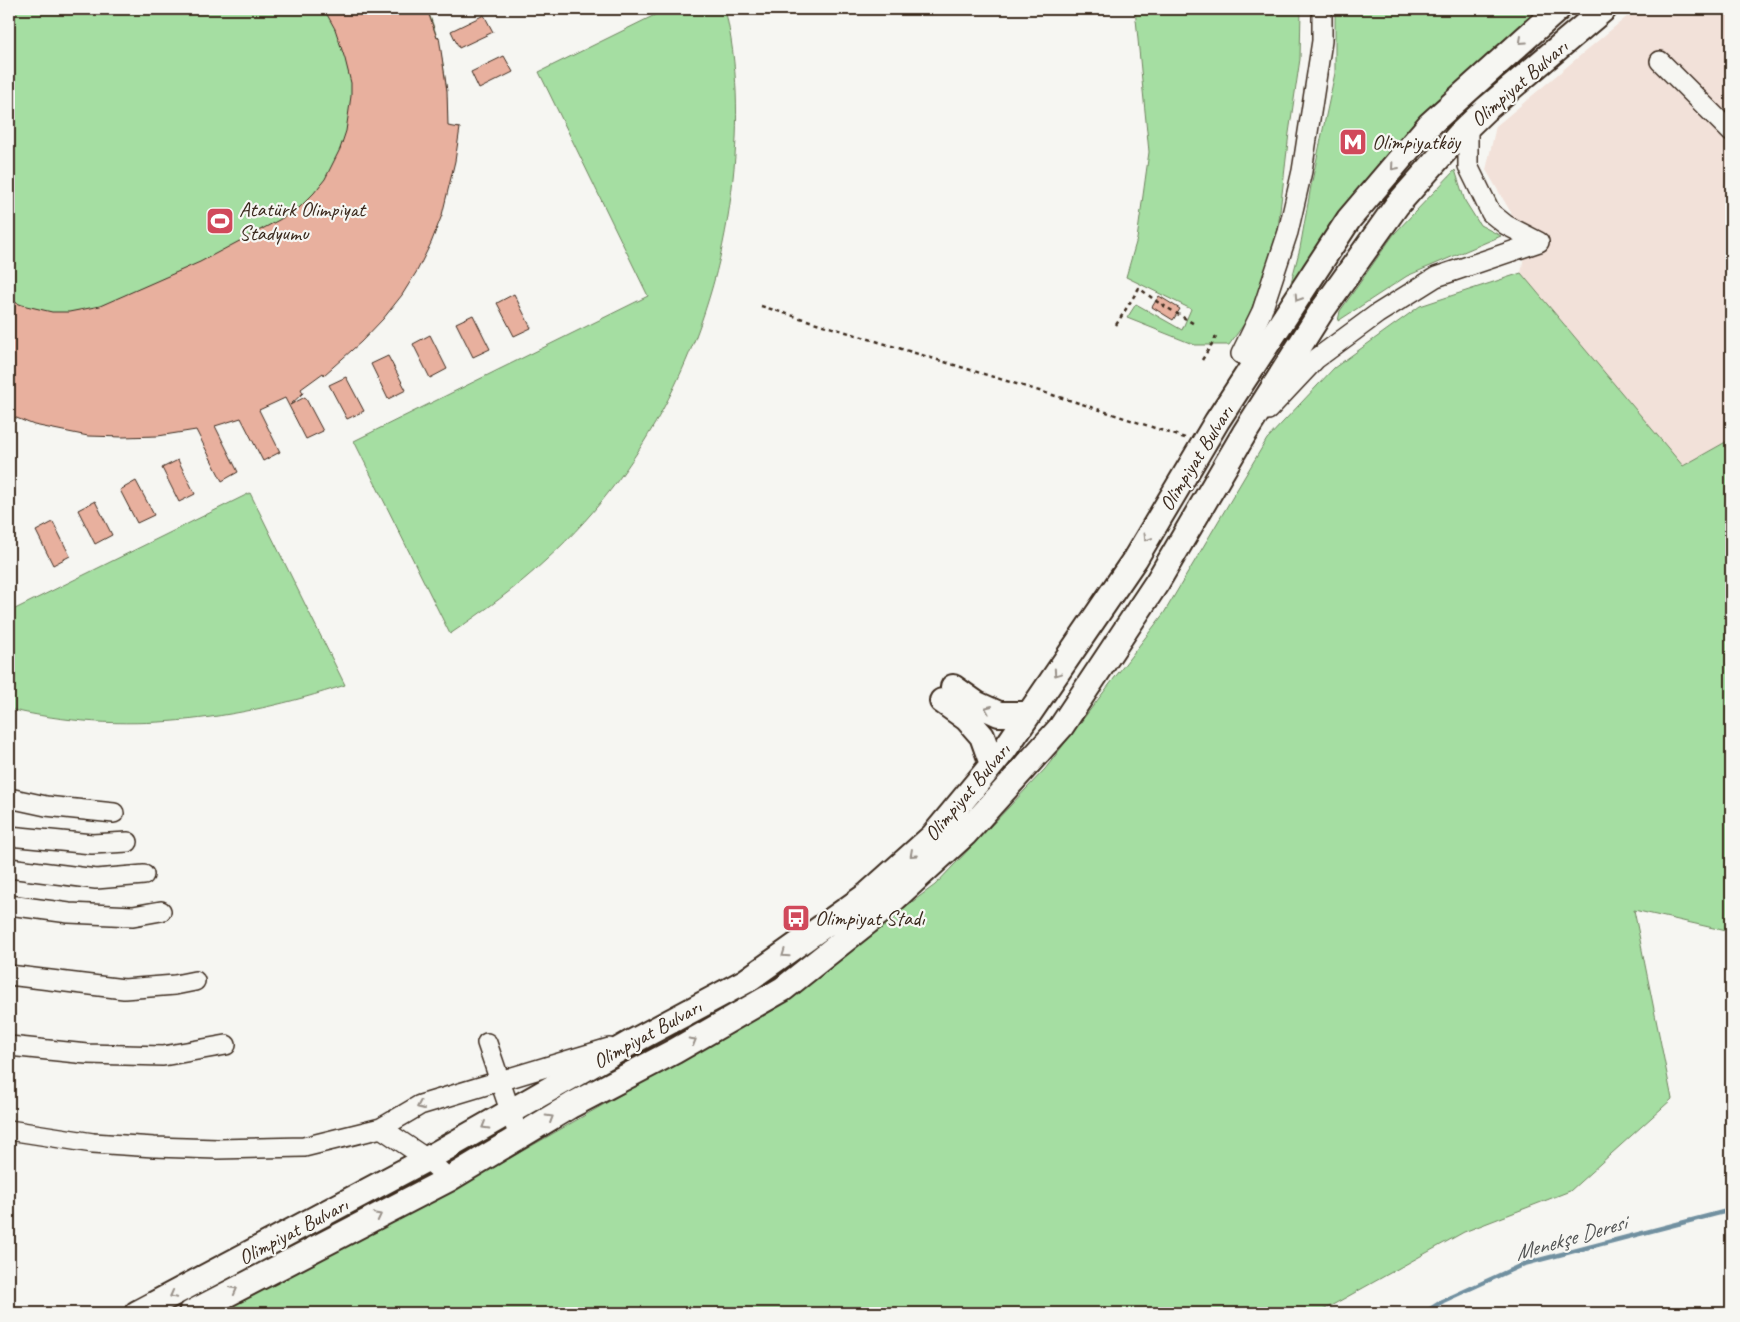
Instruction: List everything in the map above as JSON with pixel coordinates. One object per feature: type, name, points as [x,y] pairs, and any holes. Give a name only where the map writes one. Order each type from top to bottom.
[{"type":"main road","name":"Olimpiyat Bulvarı","points":[[137,1313],[427,1159],[634,1041],[746,981],[868,895],[932,836],[992,764],[1029,714],[1135,558],[1203,444],[1349,219],[1429,125],[1558,9]]},
{"type":"main road","name":"Olimpiyat Bulvarı","points":[[191,1313],[449,1180],[572,1105],[675,1052],[783,989],[880,912],[965,834],[1061,728],[1158,581],[1244,434],[1321,312],[1397,205],[1468,126],[1604,9]]},
{"type":"main road","points":[[992,764],[982,736],[948,694],[999,714],[1029,714]]},
{"type":"street","points":[[1241,354],[1262,311],[1288,232],[1302,171],[1322,41],[1322,9]]},
{"type":"street","points":[[1660,61],[1731,132]]},
{"type":"street","points":[[1244,434],[1316,358],[1377,314],[1436,277],[1539,242],[1506,225],[1491,213],[1468,166],[1468,126]]},
{"type":"street","points":[[9,798],[46,806],[114,813]]},
{"type":"street","points":[[9,836],[92,844],[128,842]]},
{"type":"street","points":[[9,868],[96,879],[144,875]]},
{"type":"street","points":[[9,905],[69,913],[133,916],[161,911]]},
{"type":"street","points":[[9,975],[124,988],[175,985],[195,981]]},
{"type":"street","points":[[9,1130],[93,1143],[154,1147],[217,1149],[304,1147],[381,1128],[420,1105],[634,1041]]},
{"type":"street","points":[[487,1043],[498,1081],[519,1137]]},
{"type":"street","points":[[9,1046],[87,1054],[163,1056],[226,1045]]},
{"type":"street","points":[[381,1128],[427,1159],[449,1180]]},
{"type":"path","points":[[1116,325],[1140,288],[1156,301],[1196,325]]},
{"type":"path","points":[[762,306],[1082,404],[1203,444]]},
{"type":"path","points":[[1202,360],[1216,337]]},
{"type":"shaded area","points":[[1636,9],[1731,9],[1731,439],[1683,467],[1521,273],[1529,227],[1513,216],[1486,170],[1496,126]]},
{"type":"green space","name":"Atatürk Olimpiyat Stadyumu","points":[[9,9],[427,9],[442,58],[446,91],[447,142],[29,416],[9,408]]},
{"type":"green space","points":[[667,9],[725,9],[735,72],[737,115],[733,178],[725,232],[713,285],[696,337],[674,387],[648,434],[618,480],[584,522],[523,580],[450,634],[354,441],[648,296],[539,72]]},
{"type":"green space","points":[[1135,9],[1301,9],[1300,59],[1276,246],[1247,320],[1229,345],[1195,345],[1127,318],[1136,304],[1182,330],[1191,309],[1126,277],[1137,239],[1149,152]]},
{"type":"green space","points":[[1335,9],[1541,9],[1288,294],[1300,248],[1335,73]]},
{"type":"green space","points":[[1455,170],[1465,201],[1480,225],[1501,236],[1407,276],[1338,321],[1340,311],[1394,234]]},
{"type":"green space","points":[[1521,273],[1683,466],[1731,439],[1731,932],[1634,910],[1672,1099],[1570,1191],[1464,1232],[1318,1313],[219,1313],[463,1185],[720,1038],[828,964],[935,885],[1045,769],[1164,613],[1267,439],[1334,368],[1420,306]]},
{"type":"green space","points":[[250,493],[345,685],[263,708],[221,716],[178,721],[94,722],[51,717],[9,709],[9,612]]},
{"type":"building","points":[[324,9],[427,9],[437,38],[439,37],[447,91],[448,126],[460,128],[455,161],[442,215],[417,271],[402,295],[383,319],[361,342],[324,375],[323,373],[301,389],[303,393],[290,405],[305,397],[323,431],[306,439],[285,398],[259,410],[280,452],[263,461],[241,418],[215,426],[238,472],[222,481],[196,430],[158,436],[88,436],[34,425],[9,415],[9,300],[52,312],[69,312],[100,306],[200,262],[279,220],[299,208],[325,179],[340,149],[346,131],[351,83],[335,29]]},
{"type":"building","points":[[484,15],[493,32],[459,48],[451,31]]},
{"type":"building","points":[[504,56],[513,72],[479,89],[471,72]]},
{"type":"building","points":[[514,294],[531,328],[514,336],[497,303]]},
{"type":"building","points":[[1159,296],[1180,309],[1173,320],[1152,307]]},
{"type":"building","points":[[473,315],[490,349],[473,357],[456,323]]},
{"type":"building","points":[[430,335],[447,369],[430,378],[413,344]]},
{"type":"building","points":[[388,356],[406,390],[388,399],[371,364]]},
{"type":"building","points":[[346,377],[364,411],[347,419],[329,385]]},
{"type":"building","points":[[178,460],[195,494],[179,502],[162,468]]},
{"type":"building","points":[[136,481],[154,515],[137,523],[120,490]]},
{"type":"building","points":[[95,501],[112,535],[95,544],[78,510]]},
{"type":"building","points":[[53,522],[70,556],[53,565],[36,531]]},
{"type":"waterway","name":"Menekşe Deresi","points":[[1424,1313],[1443,1301],[1524,1264],[1731,1210]]},
{"type":"place","name":"Olimpiyatköy","points":[[1353,142]]},
{"type":"place","name":"Atatürk Olimpiyat Stadyumu","points":[[220,221]]},
{"type":"place","name":"Olimpiyat Stadı","points":[[796,918]]}]
